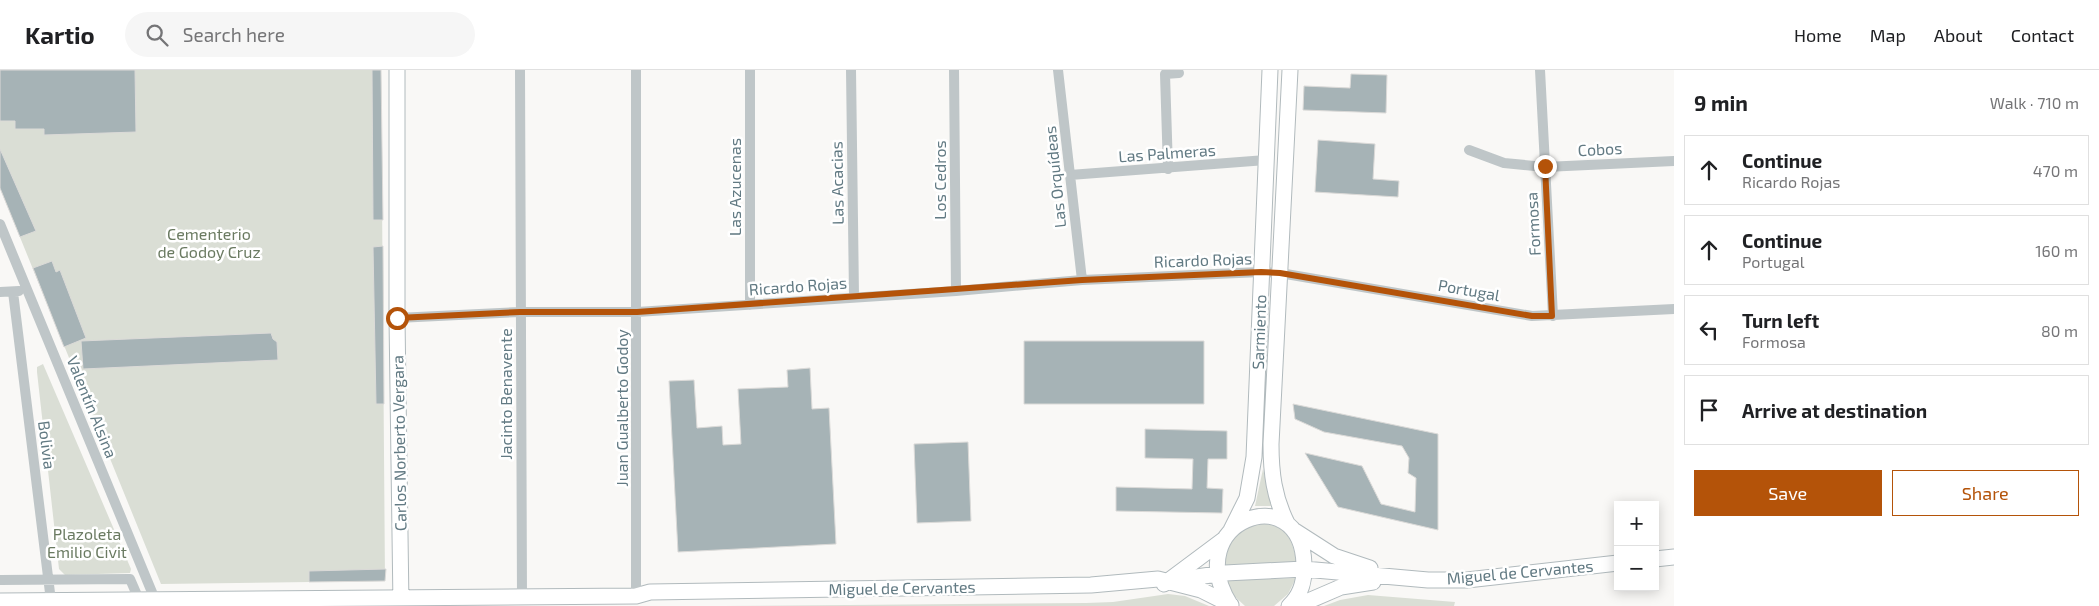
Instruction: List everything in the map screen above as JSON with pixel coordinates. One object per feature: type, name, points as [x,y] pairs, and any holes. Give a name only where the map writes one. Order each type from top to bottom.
[{"type":"main road","name":"Carlos Norberto Vergara","points":[[397,70],[397,318],[401,602]]},
{"type":"main road","name":"Sarmiento","points":[[1227,535],[1247,498],[1254,457],[1270,70]]},
{"type":"main road","name":"Sarmiento","points":[[1290,70],[1271,473],[1278,504],[1302,550],[1304,569]]},
{"type":"main road","name":"Miguel de Cervantes","points":[[1227,535],[1240,522],[1255,517],[1270,517],[1291,527],[1334,556],[1384,571],[1391,577]]},
{"type":"main road","points":[[1227,535],[1218,562],[1218,574],[1223,592],[1231,606]]},
{"type":"main road","points":[[1169,581],[1227,535]]},
{"type":"main road","points":[[1659,559],[1674,557]]},
{"type":"main road","name":"Miguel de Cervantes","points":[[1169,581],[1218,574],[1304,569],[1391,577],[1466,580],[1614,563]]},
{"type":"main road","points":[[1296,604],[1302,588],[1304,569]]},
{"type":"main road","name":"Miguel de Cervantes","points":[[1296,604],[1341,587],[1383,581],[1391,577]]},
{"type":"main road","name":"Miguel de Cervantes","points":[[0,602],[401,602],[522,597],[636,596],[650,592],[1091,585],[1158,579],[1201,590],[1231,606]]},
{"type":"street","name":"Jacinto Benavente","points":[[520,70],[522,597]]},
{"type":"street","name":"Juan Gualberto Godoy","points":[[636,70],[636,596]]},
{"type":"street","name":"Las Azucenas","points":[[750,70],[750,305]]},
{"type":"street","name":"Las Acacias","points":[[851,70],[854,296]]},
{"type":"street","name":"Los Cedros","points":[[954,70],[956,291]]},
{"type":"street","name":"Las Orquídeas","points":[[1058,70],[1082,280]]},
{"type":"street","name":"Formosa","points":[[1540,70],[1552,316]]},
{"type":"street","points":[[1168,169],[1165,74],[1179,73]]},
{"type":"street","name":"Cobos","points":[[1470,150],[1504,164],[1545,166],[1674,161]]},
{"type":"street","name":"Las Palmeras","points":[[1070,175],[1266,160]]},
{"type":"street","name":"Valentín Alsina","points":[[0,224],[156,602]]},
{"type":"street","name":"Ricardo Rojas","points":[[397,318],[520,312],[637,312],[854,296],[956,291],[1082,280],[1261,272]]},
{"type":"street","name":"Portugal","points":[[1261,272],[1280,273],[1532,316],[1674,309]]},
{"type":"street","points":[[0,292],[28,291]]},
{"type":"street","name":"Bolivia","points":[[13,292],[51,601]]},
{"type":"street","points":[[0,580],[130,579],[140,602]]},
{"type":"green space","name":"Cementerio de Godoy Cruz","points":[[0,70],[381,70],[385,581],[161,584],[0,188]]},
{"type":"green space","name":"Plazoleta Emilio Civit","points":[[43,364],[131,569],[130,573],[65,575],[59,569],[37,372],[37,367]]},
{"type":"green space","points":[[1263,469],[1272,506],[1255,506]]},
{"type":"green space","points":[[1257,522],[1275,526],[1286,533],[1292,544],[1297,562],[1225,566],[1228,550],[1234,539]]},
{"type":"green space","points":[[1296,578],[1288,594],[1274,606],[1245,606],[1232,594],[1226,580]]},
{"type":"green space","points":[[1168,594],[1185,596],[1209,606],[723,606],[1086,603],[1113,602]]},
{"type":"green space","points":[[1368,595],[1455,602],[1454,606],[1324,606],[1340,600]]},
{"type":"building","points":[[0,70],[135,70],[136,132],[44,135],[44,129],[15,129],[15,121],[0,121]]},
{"type":"building","points":[[372,70],[381,70],[383,220],[373,220]]},
{"type":"building","points":[[1351,74],[1387,75],[1386,113],[1303,110],[1304,86],[1350,88]]},
{"type":"building","points":[[1318,140],[1375,144],[1373,179],[1399,181],[1398,197],[1315,192]]},
{"type":"building","points":[[0,149],[36,231],[20,237],[0,188]]},
{"type":"building","points":[[383,246],[384,404],[376,404],[373,247]]},
{"type":"building","points":[[52,261],[56,272],[60,270],[86,338],[64,347],[33,268]]},
{"type":"building","points":[[271,333],[273,339],[277,342],[278,360],[83,369],[81,341]]},
{"type":"building","points":[[1024,341],[1204,341],[1204,404],[1024,404]]},
{"type":"building","points":[[810,368],[812,409],[829,408],[836,544],[678,552],[669,381],[694,380],[697,428],[722,426],[723,445],[741,444],[738,389],[788,387],[787,370]]},
{"type":"building","points":[[1293,404],[1438,434],[1438,530],[1338,507],[1305,453],[1362,466],[1381,504],[1415,512],[1416,478],[1408,473],[1409,458],[1402,446],[1324,432],[1295,419]]},
{"type":"building","points":[[1145,429],[1227,431],[1227,459],[1208,459],[1207,488],[1223,489],[1222,513],[1116,511],[1116,487],[1192,489],[1193,459],[1145,458]]},
{"type":"building","points":[[968,442],[971,521],[917,523],[914,444]]},
{"type":"building","points":[[386,569],[385,581],[309,582],[309,571]]},
{"type":"route","points":[[397,318],[520,312],[637,312],[854,296],[956,291],[1082,280],[1261,272],[1280,273],[1532,316],[1552,316],[1545,166]]}]
